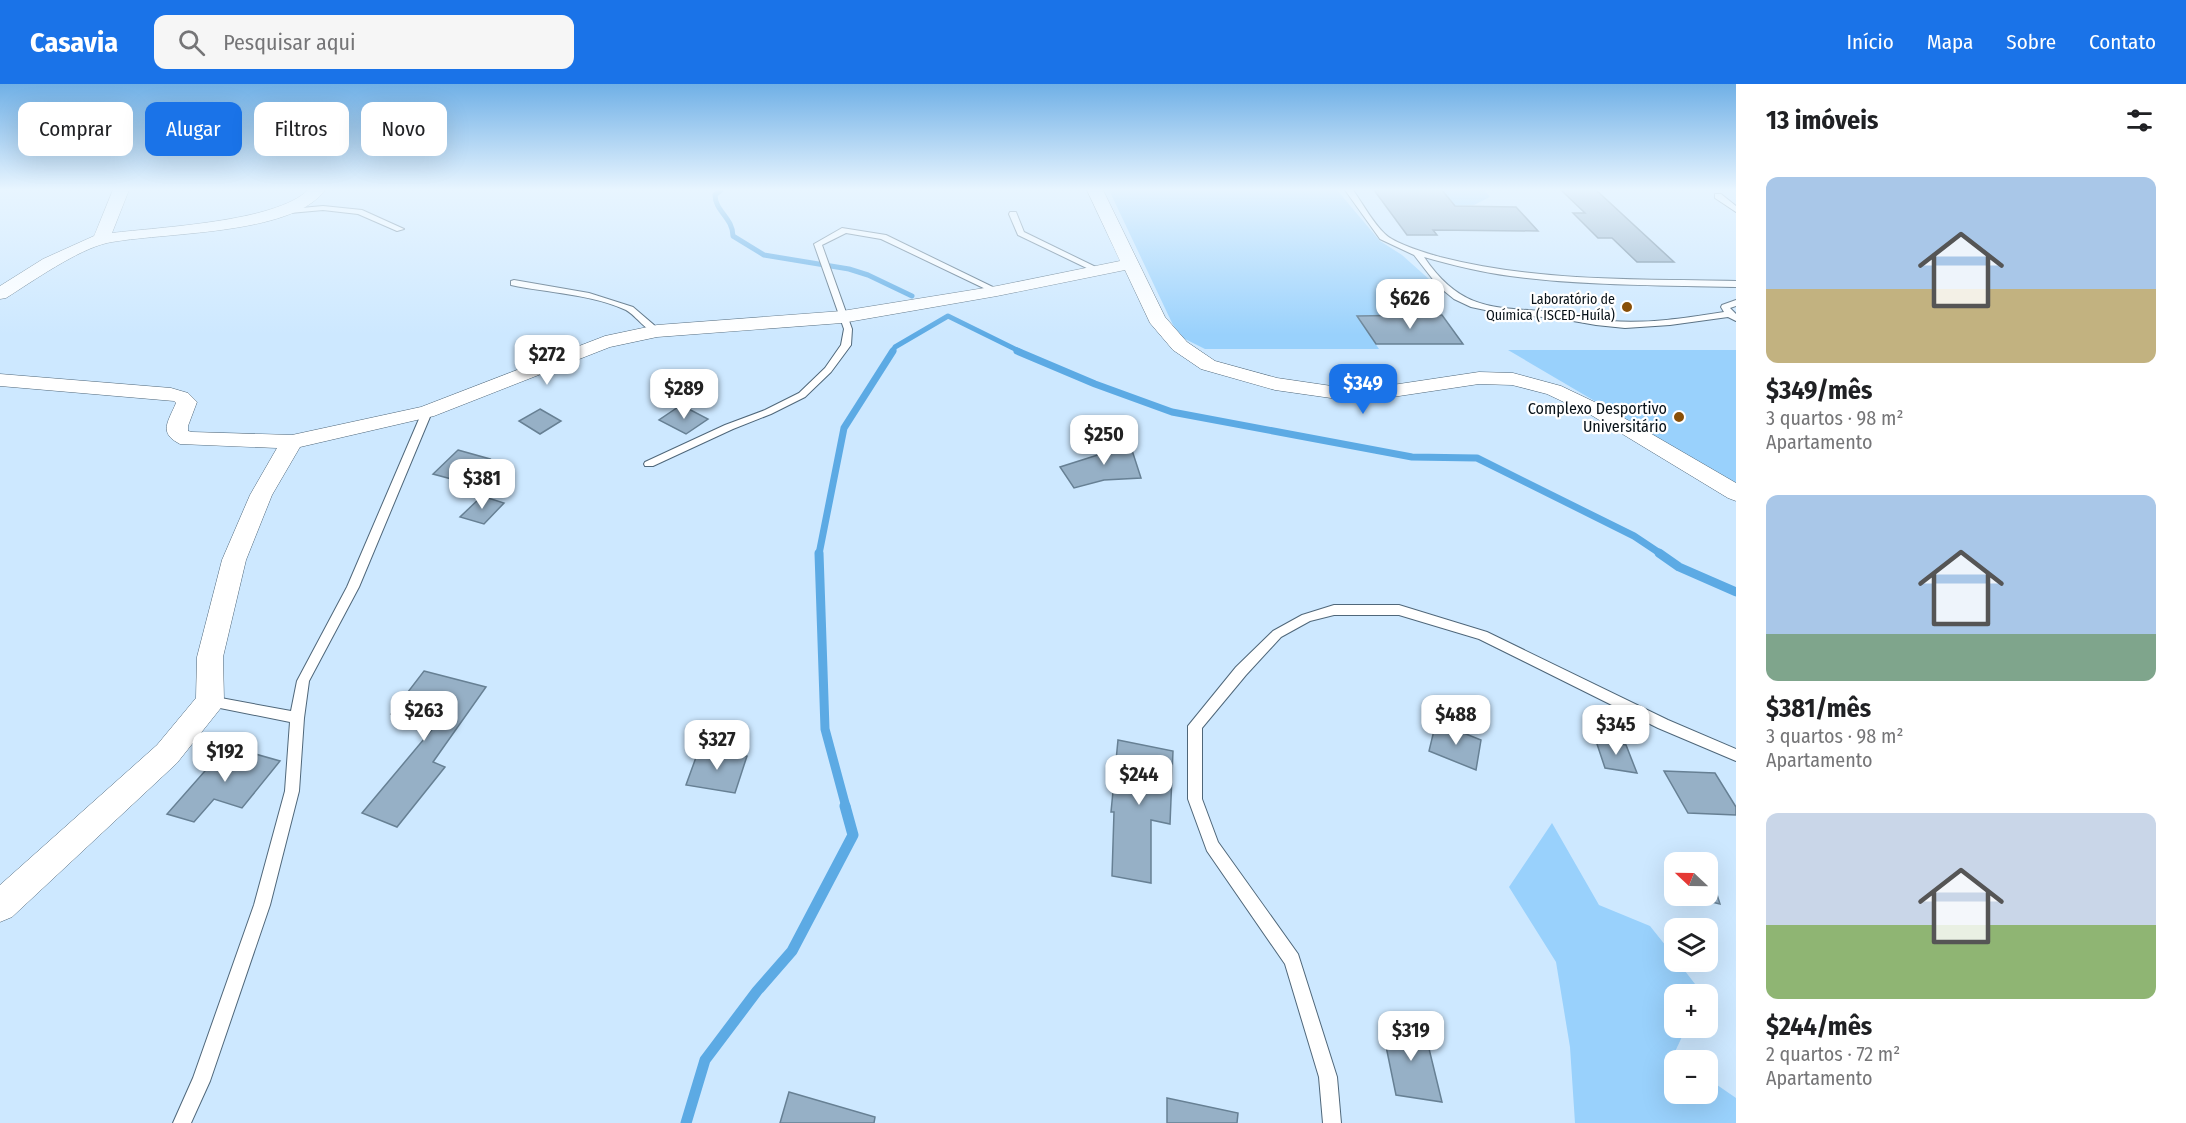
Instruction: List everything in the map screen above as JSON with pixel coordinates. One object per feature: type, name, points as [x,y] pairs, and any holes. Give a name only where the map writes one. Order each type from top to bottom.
[{"type":"street","points":[[0,294],[49,263],[105,238]]},
{"type":"street","points":[[1118,238],[1157,319],[1179,346],[1208,365],[1275,384],[1359,396],[1479,378],[1513,380],[1554,390],[1598,411],[1736,493]]},
{"type":"street","points":[[0,380],[171,394],[187,402],[177,426],[178,434],[188,439],[292,442],[427,411],[605,342],[657,331],[842,318],[997,291],[1130,264]]},
{"type":"street","points":[[0,906],[166,754],[210,701],[210,657],[234,560],[261,495],[292,442]]},
{"type":"lane","points":[[649,464],[802,395],[828,369],[846,345],[848,330],[818,244],[829,238]]},
{"type":"lane","points":[[886,238],[997,291]]},
{"type":"lane","points":[[1031,238],[1098,270]]},
{"type":"lane","points":[[1386,238],[1417,253],[1510,274],[1572,280],[1736,284]]},
{"type":"lane","points":[[1417,253],[1425,266],[1449,290],[1472,305],[1509,312],[1558,316],[1610,324],[1667,323],[1732,316]]},
{"type":"lane","points":[[514,283],[589,296],[630,309],[657,331]]},
{"type":"lane","points":[[1732,316],[1725,307],[1736,303]]},
{"type":"lane","points":[[182,1123],[201,1081],[262,905],[292,791],[297,718],[303,681],[353,587],[427,411]]},
{"type":"lane","points":[[1332,1123],[1328,1077],[1292,960],[1212,846],[1195,799],[1195,726],[1241,671],[1277,634],[1306,618],[1334,610],[1399,610],[1483,635],[1663,724],[1736,755]]},
{"type":"lane","points":[[210,701],[297,718]]},
{"type":"shaded area","points":[[1132,238],[1378,238],[1402,255],[1440,289],[1417,315],[1357,316],[1379,349],[1205,349],[1183,338],[1173,325]]},
{"type":"shaded area","name":"Complexo Desportivo Universitário","points":[[1508,350],[1736,350],[1736,484]]},
{"type":"shaded area","points":[[1552,823],[1599,905],[1650,926],[1664,944],[1664,972],[1686,972],[1695,984],[1664,984],[1664,1038],[1681,1038],[1676,1050],[1664,1050],[1664,1104],[1718,1104],[1718,1086],[1736,1098],[1736,1123],[1575,1123],[1570,1047],[1556,962],[1509,887]]},
{"type":"building","points":[[1613,238],[1649,238],[1674,262],[1637,262]]},
{"type":"building","points":[[1442,315],[1463,344],[1376,344],[1357,316]]},
{"type":"building","points":[[681,405],[708,419],[686,434],[659,420]]},
{"type":"building","points":[[540,409],[561,421],[540,434],[519,421]]},
{"type":"building","points":[[1101,444],[1130,444],[1141,478],[1104,480],[1074,488],[1060,467],[1104,453]]},
{"type":"building","points":[[458,450],[490,459],[466,483],[433,474]]},
{"type":"building","points":[[482,496],[504,503],[484,524],[460,517]]},
{"type":"building","points":[[424,671],[486,687],[433,762],[445,767],[397,827],[362,813],[435,726],[391,714]]},
{"type":"building","points":[[1436,722],[1481,740],[1476,770],[1429,751]]},
{"type":"building","points":[[1595,738],[1626,745],[1637,773],[1605,768]]},
{"type":"building","points":[[1118,740],[1173,751],[1170,824],[1151,820],[1151,883],[1112,876],[1114,812],[1111,812]]},
{"type":"building","points":[[227,746],[280,761],[242,808],[214,799],[194,822],[167,814]]},
{"type":"building","points":[[699,749],[747,756],[735,793],[686,785]]},
{"type":"building","points":[[1664,771],[1715,773],[1736,807],[1736,815],[1688,813]]},
{"type":"building","points":[[1381,1022],[1424,1028],[1442,1102],[1396,1095]]},
{"type":"building","points":[[789,1092],[875,1117],[874,1123],[780,1123]]},
{"type":"building","points":[[1167,1098],[1238,1113],[1237,1123],[1167,1123]]},
{"type":"waterway","points":[[737,238],[764,255],[849,269],[868,275],[912,296]]},
{"type":"waterway","points":[[892,352],[895,347],[948,316],[1021,352]]},
{"type":"waterway","points":[[819,554],[844,428],[893,351]]},
{"type":"waterway","points":[[1017,351],[1095,384],[1172,412],[1412,457],[1477,458],[1634,536],[1661,554]]},
{"type":"waterway","points":[[1659,553],[1679,567],[1736,592]]},
{"type":"waterway","points":[[819,554],[825,729],[846,807]]},
{"type":"waterway","points":[[686,1123],[705,1060],[757,991],[792,951],[853,835],[845,806]]},
{"type":"place","name":"Laboratório de Química ( ISCED-Huíla)","points":[[1627,307]]},
{"type":"place","name":"Complexo Desportivo Universitário","points":[[1679,417]]}]
